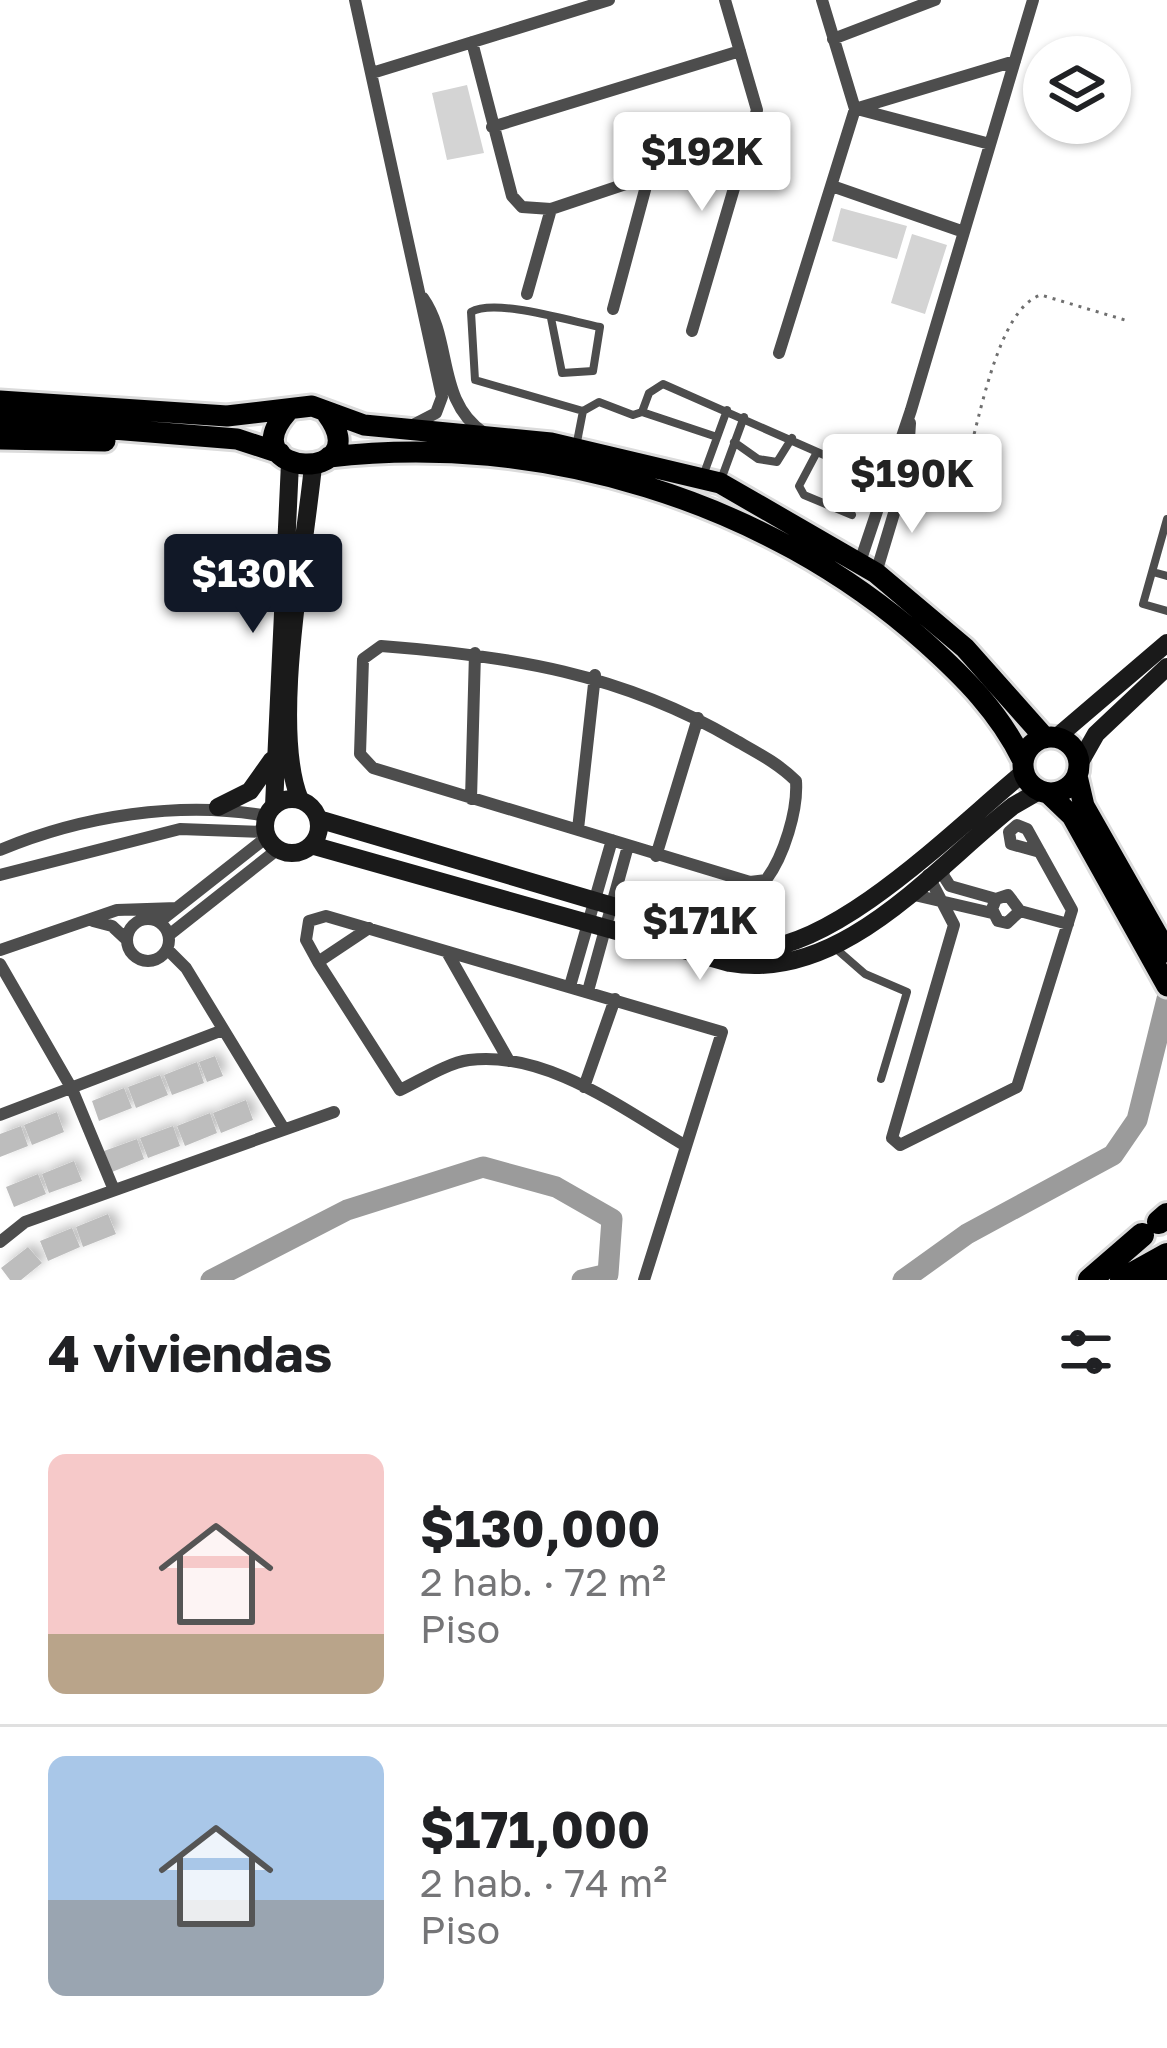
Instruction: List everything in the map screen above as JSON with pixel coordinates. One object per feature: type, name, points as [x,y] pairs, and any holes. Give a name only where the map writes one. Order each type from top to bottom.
[{"type":"highway","points":[[1090,1280],[1156,1224]]},
{"type":"highway","points":[[1122,1280],[1167,1255]]},
{"type":"highway","points":[[1154,1280],[1167,1276]]},
{"type":"main road","points":[[0,387],[196,415]]},
{"type":"main road","points":[[0,401],[196,415],[287,412],[312,406],[327,414],[401,431],[576,448],[711,482],[868,568],[965,648],[1051,737],[1072,747],[1084,806],[1167,952]]},
{"type":"main road","points":[[287,412],[275,436],[303,460]]},
{"type":"main road","points":[[303,460],[336,440],[327,414]]},
{"type":"main road","points":[[0,421],[237,440],[303,460],[409,452],[536,463],[659,490],[749,526],[860,590],[908,627],[990,708],[1023,767],[1072,816],[1167,986]]},
{"type":"main road","points":[[0,439],[44,443],[195,438]]},
{"type":"main road","points":[[1023,767],[1030,746],[1051,737]]},
{"type":"main road","points":[[1044,792],[1066,789],[1078,770]]},
{"type":"street","points":[[356,0],[422,297],[422,317],[448,401],[488,436]]},
{"type":"street","points":[[372,73],[609,0]]},
{"type":"street","points":[[692,332],[757,110],[725,0]]},
{"type":"street","points":[[779,353],[856,109],[822,0]]},
{"type":"street","points":[[833,39],[935,0]]},
{"type":"street","points":[[868,568],[907,470],[911,410],[1033,0]]},
{"type":"street","points":[[472,42],[512,196],[522,207],[551,209],[748,143]]},
{"type":"street","points":[[492,127],[740,51]]},
{"type":"street","points":[[856,109],[1015,61]]},
{"type":"street","points":[[856,109],[990,144]]},
{"type":"street","points":[[613,309],[649,176]]},
{"type":"street","points":[[832,186],[964,232]]},
{"type":"street","points":[[527,294],[551,209]]},
{"type":"street","points":[[401,431],[436,413],[448,401]]},
{"type":"street","points":[[92,921],[112,926],[142,960],[160,958],[168,942],[270,828],[272,760],[303,460]]},
{"type":"street","points":[[303,460],[291,773],[300,800],[318,819],[602,906],[758,949],[778,948],[828,939],[921,868],[1023,767]]},
{"type":"street","points":[[1051,737],[1167,643]]},
{"type":"street","points":[[380,646],[476,653],[596,675],[698,718],[783,768],[796,781],[797,796],[766,880],[750,882],[656,856],[364,763],[362,659],[380,646]]},
{"type":"street","points":[[471,799],[476,653]]},
{"type":"street","points":[[1078,770],[1096,734],[1167,667]]},
{"type":"street","points":[[578,829],[596,675]]},
{"type":"street","points":[[656,856],[698,718]]},
{"type":"street","points":[[0,850],[157,810],[218,807],[250,791],[272,760]]},
{"type":"street","points":[[218,807],[270,828],[296,853],[311,845],[750,966],[787,965],[903,896],[921,868],[949,856],[1044,792]]},
{"type":"street","points":[[237,861],[300,800]]},
{"type":"street","points":[[311,845],[318,819]]},
{"type":"street","points":[[0,875],[124,839],[180,829],[270,828]]},
{"type":"street","points":[[127,940],[131,928],[225,881],[243,844],[234,829]]},
{"type":"street","points":[[588,991],[612,841]]},
{"type":"street","points":[[602,906],[628,846]]},
{"type":"street","points":[[921,868],[954,925],[892,1138],[900,1145],[1017,1087],[1072,910],[1040,852]]},
{"type":"street","points":[[949,856],[944,874],[950,886],[994,906],[1007,923],[1020,910]]},
{"type":"street","points":[[903,896],[994,906],[1012,896],[1020,910],[1068,924]]},
{"type":"street","points":[[0,950],[131,907],[177,908]]},
{"type":"street","points":[[131,907],[153,921],[186,968],[284,1129]]},
{"type":"street","points":[[644,1280],[722,1032],[326,916],[309,921],[306,940],[400,1090],[464,1060],[509,1061],[584,1088],[686,1146]]},
{"type":"street","points":[[570,986],[597,927]]},
{"type":"street","points":[[318,962],[369,928]]},
{"type":"street","points":[[446,952],[509,1061]]},
{"type":"street","points":[[0,964],[72,1089],[114,1190]]},
{"type":"street","points":[[471,995],[476,975],[500,967]]},
{"type":"street","points":[[584,1088],[615,999]]},
{"type":"street","points":[[0,1115],[223,1030]]},
{"type":"street","points":[[0,1242],[25,1222],[334,1112]]},
{"type":"lane","points":[[551,318],[562,374],[593,371],[600,327],[500,308],[471,312],[475,380],[584,411]]},
{"type":"lane","points":[[643,412],[649,393],[663,384],[865,473]]},
{"type":"lane","points":[[576,448],[584,411],[599,402],[717,437]]},
{"type":"lane","points":[[711,482],[717,437],[727,410]]},
{"type":"lane","points":[[711,482],[744,417]]},
{"type":"lane","points":[[734,442],[758,458],[778,462],[792,437]]},
{"type":"lane","points":[[817,452],[800,486],[804,494],[852,515]]},
{"type":"lane","points":[[1167,518],[1144,604],[1167,611]]},
{"type":"lane","points":[[1153,572],[1167,575]]},
{"type":"lane","points":[[828,939],[865,974],[907,992],[881,1079]]},
{"type":"path","points":[[967,460],[1006,328],[1027,299],[1041,295],[1125,320]]},
{"type":"shaded area","points":[[467,85],[484,153],[447,160],[432,93]]},
{"type":"shaded area","points":[[841,208],[907,226],[897,259],[832,241]]},
{"type":"shaded area","points":[[912,234],[947,245],[925,314],[891,303]]},
{"type":"building","points":[[215,1056],[223,1076],[207,1082],[199,1062]]},
{"type":"building","points":[[197,1062],[204,1083],[172,1095],[164,1075]]},
{"type":"building","points":[[160,1075],[168,1095],[136,1108],[128,1087]]},
{"type":"building","points":[[124,1088],[132,1108],[99,1121],[92,1101]]},
{"type":"building","points":[[246,1100],[253,1120],[221,1133],[213,1113]]},
{"type":"building","points":[[57,1112],[64,1132],[32,1145],[24,1125]]},
{"type":"building","points":[[210,1113],[217,1133],[185,1146],[177,1126]]},
{"type":"building","points":[[21,1126],[28,1146],[0,1157],[0,1134]]},
{"type":"building","points":[[173,1126],[180,1146],[148,1158],[140,1138]]},
{"type":"building","points":[[137,1139],[144,1159],[112,1172],[104,1151]]},
{"type":"building","points":[[74,1161],[82,1181],[49,1193],[42,1174]]},
{"type":"building","points":[[38,1174],[46,1194],[14,1207],[6,1187]]},
{"type":"building","points":[[108,1214],[116,1234],[83,1247],[76,1227]]},
{"type":"building","points":[[72,1228],[80,1247],[48,1261],[40,1241]]},
{"type":"building","points":[[28,1247],[42,1263],[21,1280],[10,1280],[1,1268]]},
{"type":"waterway","points":[[903,1280],[967,1234],[1113,1155],[1137,1120],[1167,999]]},
{"type":"waterway","points":[[211,1280],[347,1210],[483,1167],[556,1187],[612,1219],[608,1274],[582,1280]]}]
